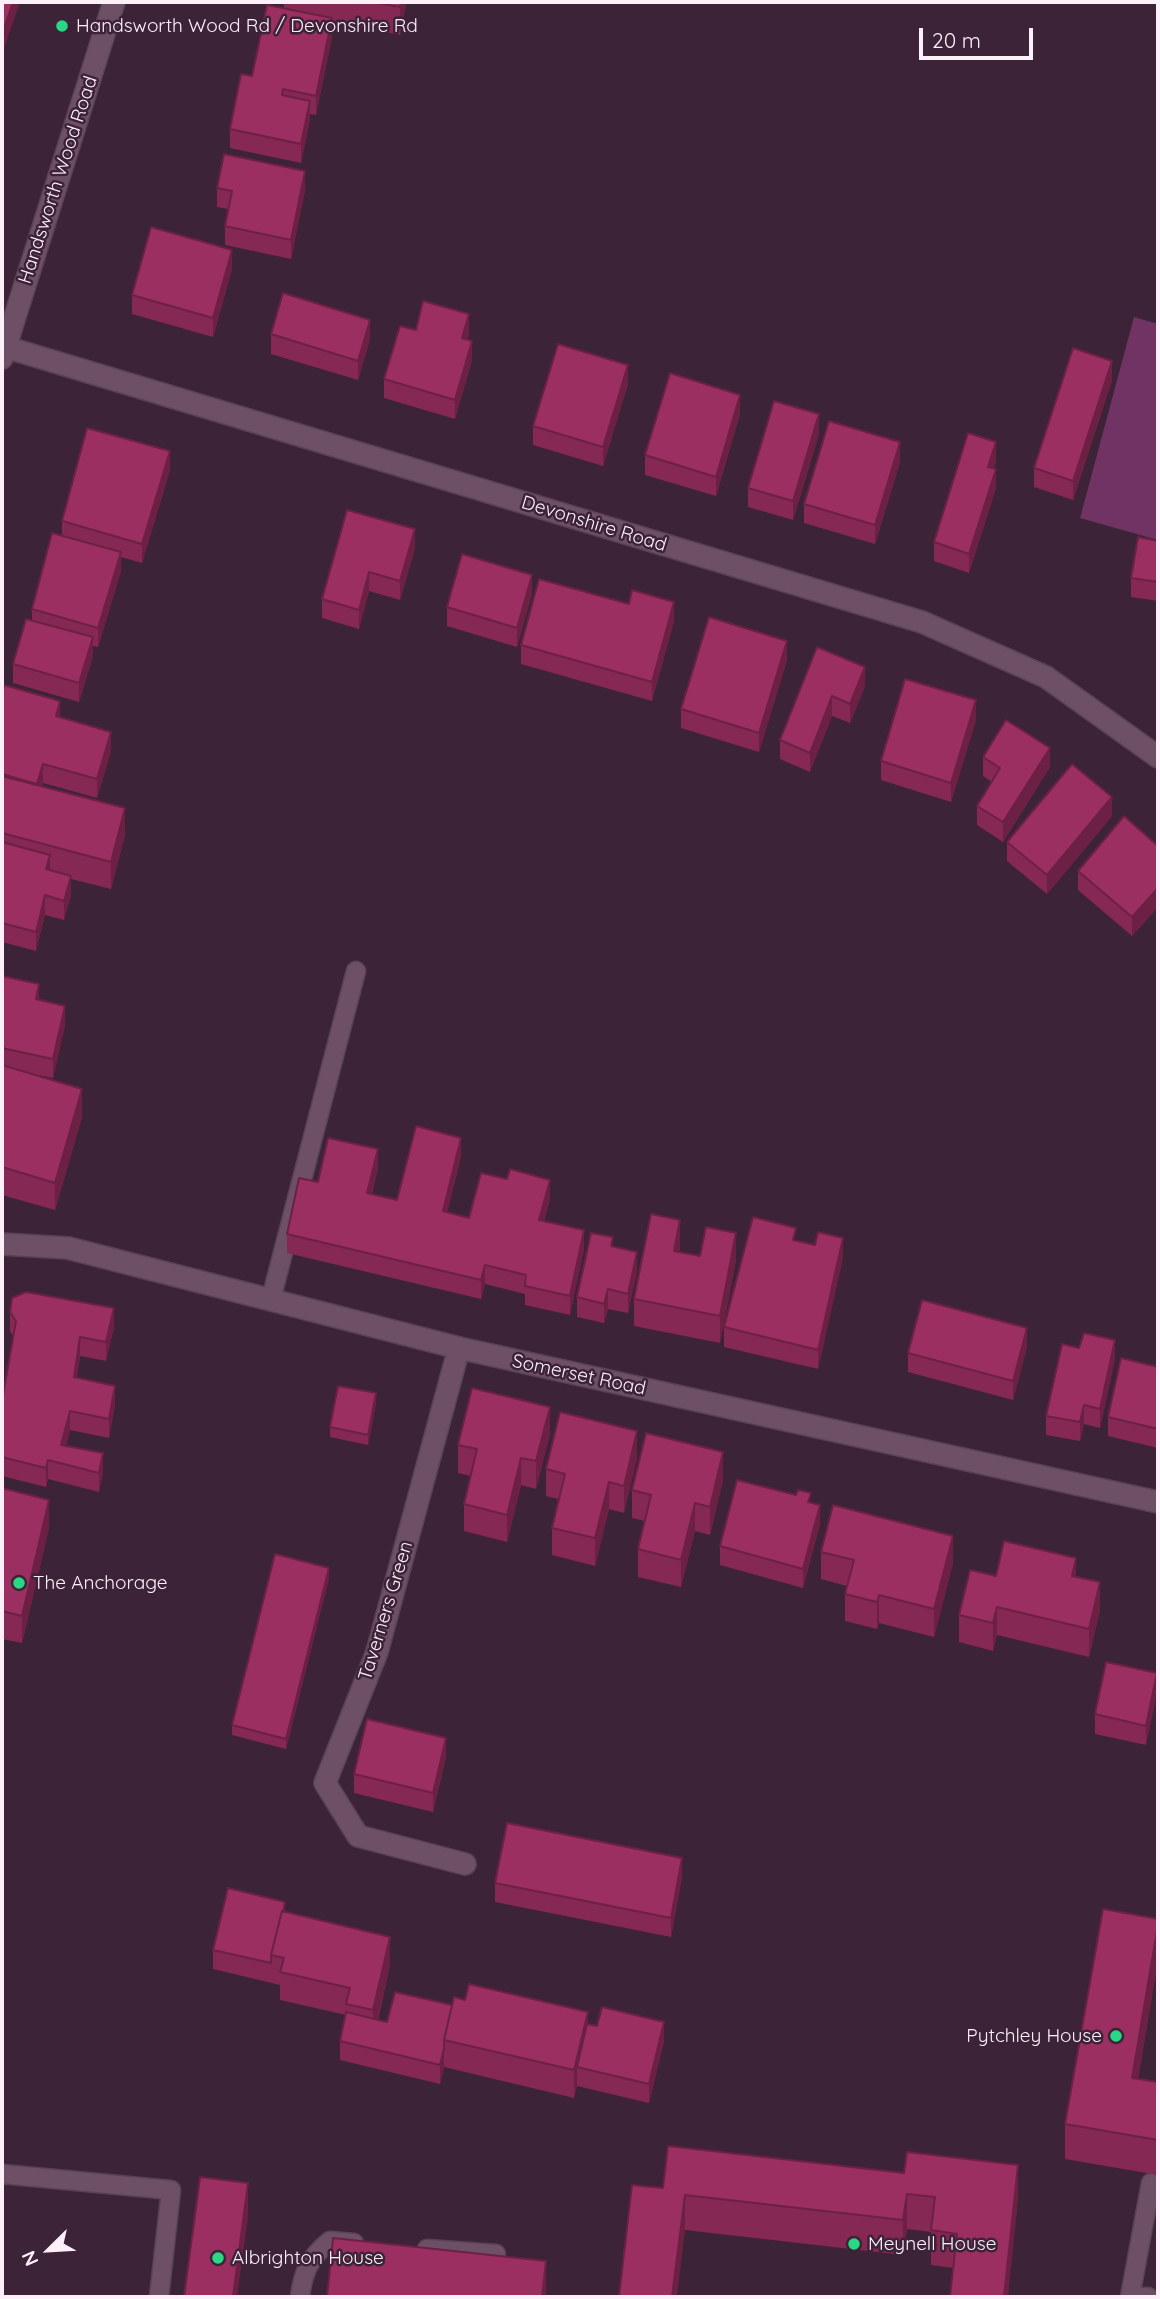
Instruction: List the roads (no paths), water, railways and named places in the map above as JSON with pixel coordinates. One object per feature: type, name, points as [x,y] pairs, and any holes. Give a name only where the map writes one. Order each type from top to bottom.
[{"type":"street","name":"Handsworth Wood Road","points":[[3,350],[114,2]]},
{"type":"street","name":"Devonshire Road","points":[[3,350],[922,622],[1046,677],[1158,757]]},
{"type":"street","name":"Somerset Road","points":[[2,1244],[68,1248],[459,1349],[1158,1502]]},
{"type":"street","name":"Taverners Green","points":[[459,1349],[377,1652],[325,1783],[358,1836],[465,1864]]},
{"type":"lane","points":[[271,1299],[356,971]]},
{"type":"lane","points":[[2,2174],[171,2190],[159,2297]]},
{"type":"lane","points":[[1130,2297],[1151,2183]]},
{"type":"lane","points":[[300,2297],[303,2273],[315,2253],[330,2241],[371,2245]]},
{"type":"lane","points":[[413,2248],[496,2255]]},
{"type":"lane","points":[[1136,2297],[1148,2297]]},
{"type":"place","name":"Handsworth Wood Rd / Devonshire Rd","points":[[62,26]]},
{"type":"place","name":"The Anchorage","points":[[19,1583]]},
{"type":"place","name":"Pytchley House","points":[[1116,2036]]},
{"type":"place","name":"Meynell House","points":[[854,2244]]},
{"type":"place","name":"Albrighton House","points":[[218,2258]]}]
